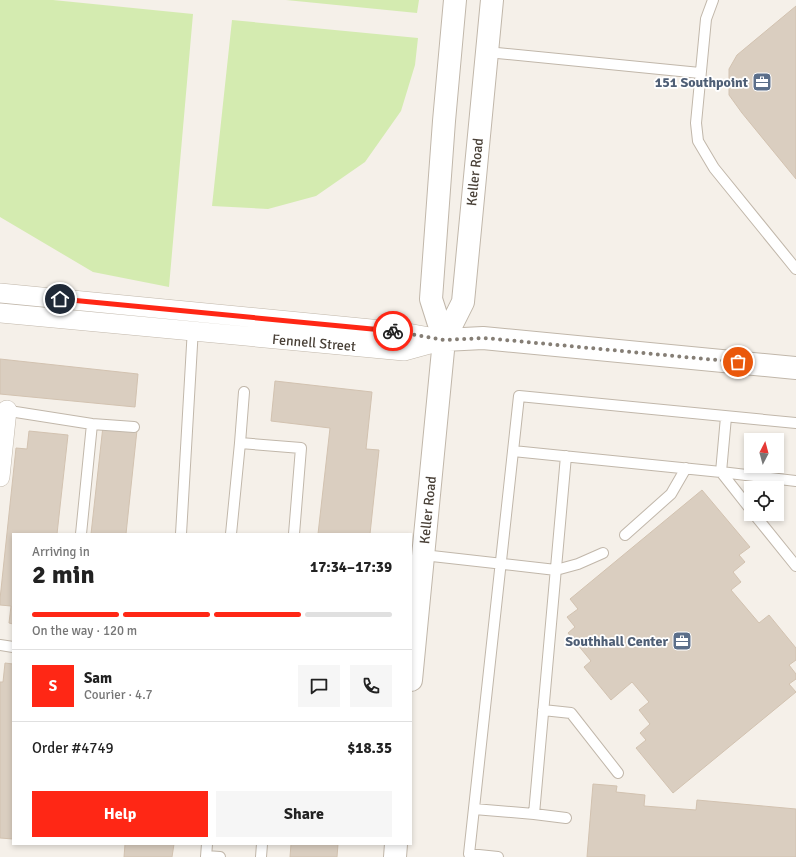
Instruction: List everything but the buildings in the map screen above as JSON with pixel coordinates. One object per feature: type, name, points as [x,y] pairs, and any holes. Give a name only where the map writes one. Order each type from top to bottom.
[{"type":"street","name":"Keller Road","points":[[444,340],[431,299],[444,121],[455,0]]},
{"type":"street","name":"Keller Road","points":[[412,660],[415,601],[423,555],[444,340],[463,302],[492,0]]},
{"type":"street","name":"Fennell Street","points":[[0,294],[402,332],[444,340]]},
{"type":"street","name":"Fennell Street","points":[[0,314],[404,351],[444,340]]},
{"type":"street","points":[[444,340],[484,338],[796,368]]},
{"type":"street","points":[[0,477],[4,410]]},
{"type":"street","points":[[395,857],[396,845]]},
{"type":"lane","points":[[713,0],[706,19],[700,73],[696,123],[698,141],[714,168],[796,269]]},
{"type":"lane","points":[[487,52],[700,73]]},
{"type":"lane","points":[[181,533],[193,332],[196,312]]},
{"type":"lane","points":[[231,533],[244,392]]},
{"type":"lane","points":[[498,857],[469,854],[502,563],[519,396],[796,423]]},
{"type":"lane","points":[[4,410],[92,424],[134,427]]},
{"type":"lane","points":[[726,416],[721,472],[744,501]]},
{"type":"lane","points":[[81,533],[92,424]]},
{"type":"lane","points":[[240,443],[301,448],[294,533]]},
{"type":"lane","points":[[513,451],[686,468],[796,481]]},
{"type":"lane","points":[[534,814],[566,456]]},
{"type":"lane","points":[[625,535],[670,494],[686,468]]},
{"type":"lane","points":[[760,521],[796,566]]},
{"type":"lane","points":[[423,555],[556,570],[578,564],[603,553]]},
{"type":"lane","points":[[0,645],[12,647]]},
{"type":"lane","points":[[543,710],[570,713],[618,773]]},
{"type":"lane","points":[[474,809],[566,818]]},
{"type":"lane","points":[[208,845],[206,856],[220,857]]},
{"type":"lane","points":[[260,857],[262,845]]},
{"type":"green space","points":[[0,0],[53,0],[193,14],[169,287],[93,272],[0,217]]},
{"type":"green space","points":[[286,0],[419,0],[417,13]]},
{"type":"green space","points":[[232,20],[418,38],[415,65],[401,111],[365,162],[316,196],[268,209],[212,206]]},
{"type":"way so far","points":[[393,331],[444,340],[484,338],[738,362]]},
{"type":"place","name":"151 Southpoint","points":[[762,82]]},
{"type":"place","name":"Southhall Center","points":[[682,641]]},
{"type":"route","points":[[60,299],[393,331]]}]
